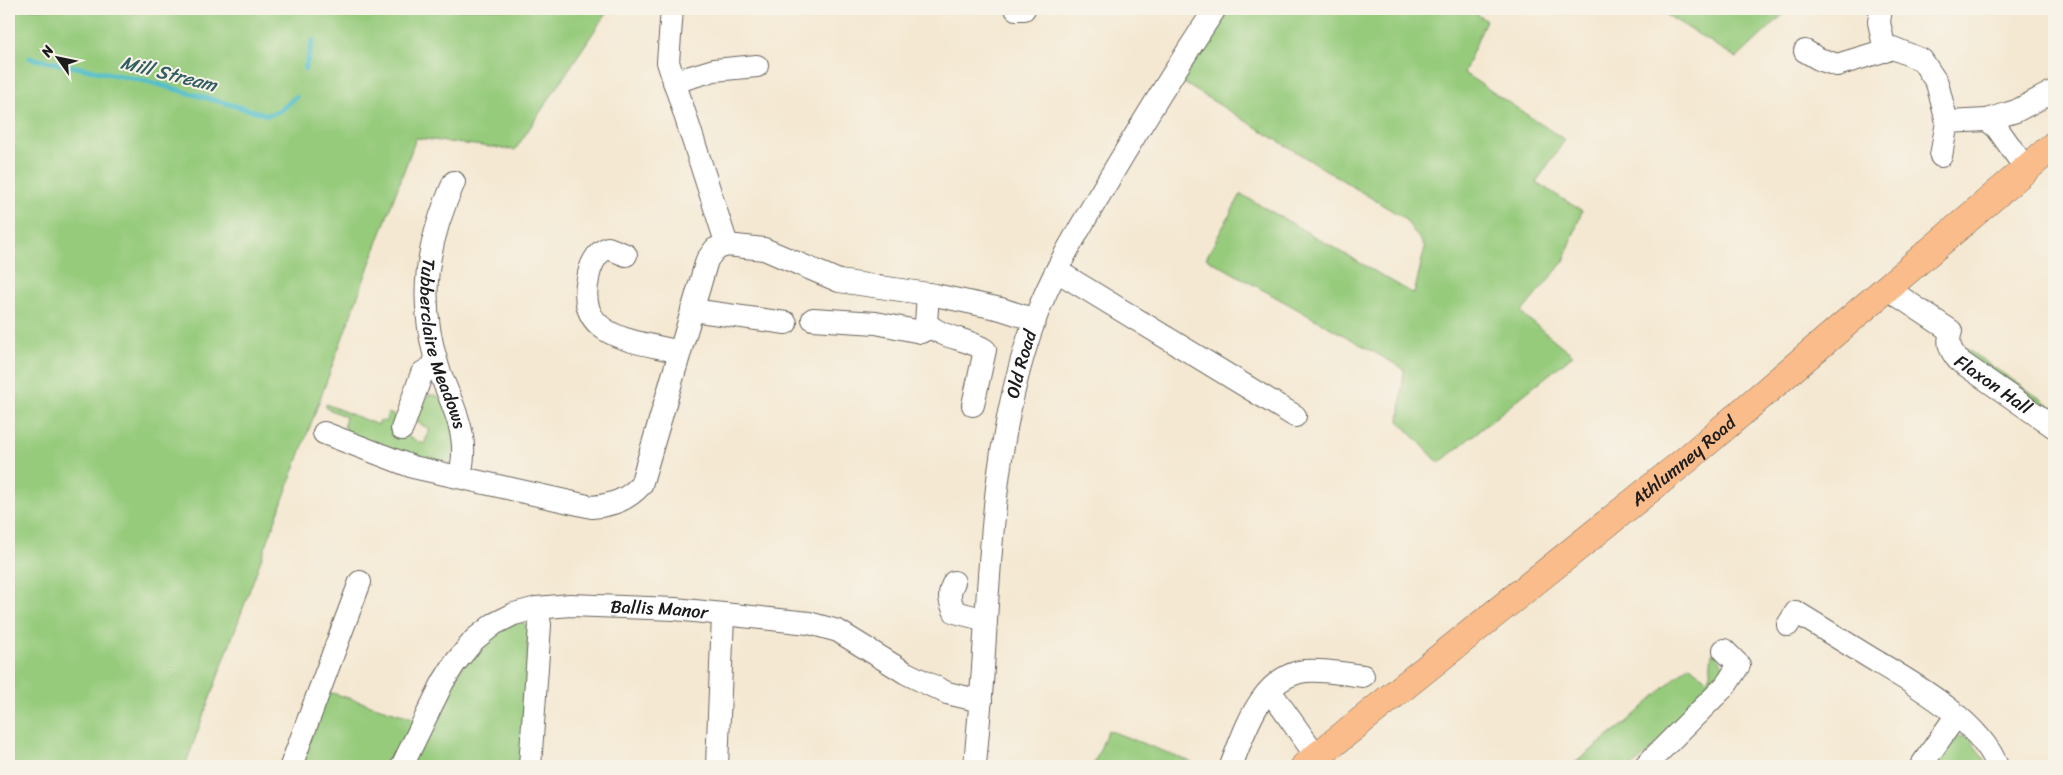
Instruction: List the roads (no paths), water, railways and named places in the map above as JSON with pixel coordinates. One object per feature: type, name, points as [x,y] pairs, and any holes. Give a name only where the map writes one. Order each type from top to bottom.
[{"type":"main road","name":"Athlumney Road","points":[[1311,761],[1679,466],[2054,145]]},
{"type":"street","points":[[672,9],[668,62],[727,244]]},
{"type":"street","points":[[1016,9],[1024,9]]},
{"type":"street","name":"Old Road","points":[[975,766],[991,535],[1004,445],[1019,370],[1035,320],[1081,226],[1126,150],[1215,9]]},
{"type":"street","points":[[1882,9],[1879,22],[1885,51]]},
{"type":"street","points":[[1805,51],[1819,60],[1836,65],[1894,48],[1922,60],[1936,83],[1947,122],[1941,156]]},
{"type":"street","points":[[674,82],[714,70],[757,66]]},
{"type":"street","points":[[1947,122],[1986,120],[2016,111],[2054,91]]},
{"type":"street","points":[[1986,120],[1997,128],[2026,169]]},
{"type":"street","name":"Tubberclaire Meadows","points":[[454,182],[444,205],[434,237],[427,269],[426,297],[430,332],[437,364],[462,433],[464,453],[460,477]]},
{"type":"street","points":[[324,433],[413,467],[592,506],[605,506],[620,502],[641,485],[707,260],[714,249],[727,244],[764,249],[839,281],[928,294],[1001,309],[1035,320]]},
{"type":"street","points":[[626,255],[608,248],[602,250],[596,258],[587,280],[587,302],[595,323],[621,337],[680,352]]},
{"type":"street","points":[[1057,272],[1295,416]]},
{"type":"street","name":"Flaxon Hall","points":[[1888,289],[1951,331],[1948,340],[1951,351],[1958,360],[2054,426]]},
{"type":"street","points":[[928,294],[926,323],[937,332],[978,345],[985,350],[973,405]]},
{"type":"street","points":[[692,310],[786,323]]},
{"type":"street","points":[[813,318],[876,323],[921,332],[931,327]]},
{"type":"street","points":[[402,428],[422,373],[437,364]]},
{"type":"street","points":[[291,766],[360,582]]},
{"type":"street","points":[[954,582],[950,589],[949,601],[955,612],[986,620]]},
{"type":"street","name":"Ballis Manor","points":[[402,766],[443,682],[455,663],[475,639],[494,624],[507,617],[537,608],[570,605],[674,609],[723,616],[809,624],[838,631],[906,673],[947,693],[981,701]]},
{"type":"street","points":[[530,766],[540,625],[537,608]]},
{"type":"street","points":[[1788,624],[1796,612],[1922,688],[1956,716],[1988,747],[1997,766]]},
{"type":"street","points":[[717,766],[723,616]]},
{"type":"street","points":[[1645,766],[1726,685],[1739,665],[1724,650]]},
{"type":"street","points":[[1231,766],[1252,714],[1280,681],[1292,674],[1305,671],[1363,676]]},
{"type":"street","points":[[1270,691],[1311,761]]},
{"type":"street","points":[[1921,766],[1956,716]]},
{"type":"waterway","name":"Mill Stream","points":[[305,69],[313,40]]},
{"type":"waterway","name":"Mill Stream","points":[[30,58],[146,81],[268,115],[280,111],[296,97]]}]
